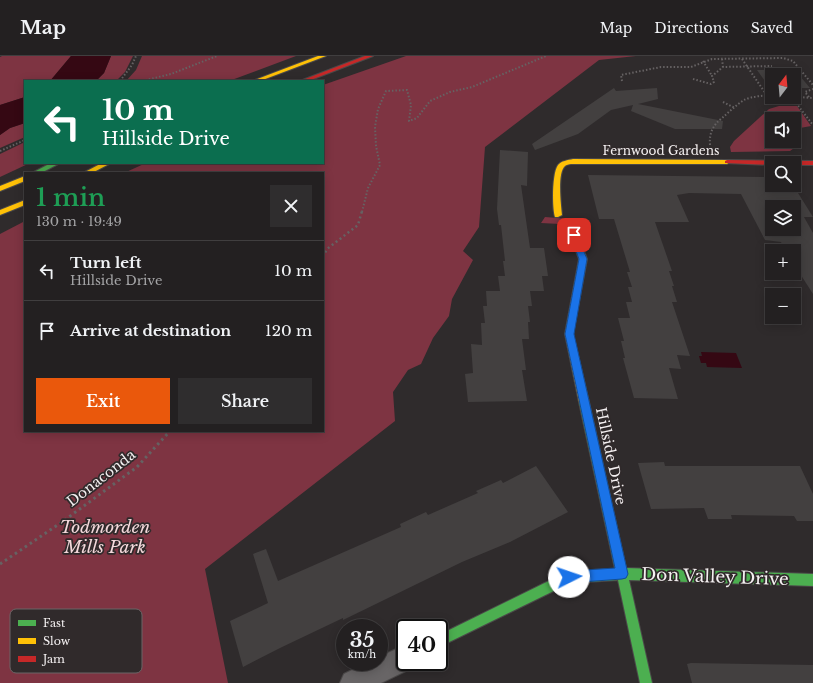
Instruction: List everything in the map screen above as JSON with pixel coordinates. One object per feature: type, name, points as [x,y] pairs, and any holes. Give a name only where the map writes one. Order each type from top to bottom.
[{"type":"main road","points":[[258,80],[323,56]]},
{"type":"main road","points":[[306,80],[370,56]]},
{"type":"main road","name":"Fernwood Gardens","points":[[558,215],[558,174],[560,168],[565,163],[569,162],[813,163]]},
{"type":"main road","points":[[37,172],[55,164]]},
{"type":"main road","points":[[88,172],[106,164]]},
{"type":"main road","points":[[0,189],[24,178]]},
{"type":"main road","points":[[0,214],[24,202]]},
{"type":"main road","name":"Hillside Drive","points":[[574,235],[583,259],[569,334],[646,683]]},
{"type":"main road","name":"Don Valley Drive","points":[[448,637],[569,577],[622,574],[813,580]]},
{"type":"street","points":[[353,683],[396,662]]},
{"type":"path","points":[[121,80],[132,65],[136,56]]},
{"type":"path","points":[[147,80],[184,70],[217,56]]},
{"type":"path","points":[[324,255],[327,250],[358,225],[368,188],[380,165],[375,143],[374,124],[381,99],[386,91],[407,90],[411,105],[409,121],[417,118],[430,101],[450,92],[472,87],[546,56]]},
{"type":"path","points":[[722,59],[723,66]]},
{"type":"path","points":[[622,81],[621,74],[632,74],[661,67],[691,68],[703,61],[722,59],[789,59],[796,64],[813,85]]},
{"type":"path","points":[[742,59],[765,93]]},
{"type":"path","points":[[693,79],[711,84],[714,82],[703,61]]},
{"type":"path","points":[[712,76],[723,66],[772,66]]},
{"type":"path","points":[[809,98],[805,92],[813,89]]},
{"type":"path","points":[[712,149],[708,135],[714,126],[735,108],[750,98],[765,97]]},
{"type":"path","points":[[801,98],[813,98]]},
{"type":"path","points":[[723,102],[735,108]]},
{"type":"path","points":[[797,104],[813,125]]},
{"type":"path","points":[[0,151],[24,140]]},
{"type":"path","name":"Donaconda","points":[[0,564],[62,522],[137,467],[169,432]]},
{"type":"green space","points":[[71,56],[51,80],[24,80],[24,97],[0,105],[0,57]]},
{"type":"green space","points":[[111,56],[133,56],[125,72],[117,80],[97,80],[104,73]]},
{"type":"green space","points":[[142,56],[296,56],[232,80],[127,80],[136,70]]},
{"type":"green space","name":"Todmorden Mills Park","points":[[406,56],[636,56],[599,60],[485,147],[479,227],[463,251],[473,260],[452,299],[449,316],[433,338],[421,364],[408,370],[393,392],[395,421],[205,569],[228,683],[0,683],[0,234],[24,222],[24,432],[324,432],[324,172],[126,172],[144,164],[324,164],[324,85]]},
{"type":"green space","points":[[779,106],[797,106],[811,126],[801,128],[801,112],[766,112],[769,109]]},
{"type":"green space","points":[[765,113],[765,148],[794,148],[790,151],[731,152],[730,147],[734,141]]},
{"type":"green space","points":[[24,123],[24,137],[0,148],[0,135],[10,128]]},
{"type":"green space","points":[[24,142],[24,164],[28,164],[0,177],[0,154]]},
{"type":"green space","points":[[545,217],[570,219],[578,225],[541,223]]},
{"type":"shaded area","points":[[71,56],[111,56],[104,73],[97,80],[51,80]]},
{"type":"shaded area","points":[[24,97],[24,123],[10,128],[0,135],[0,105]]},
{"type":"shaded area","points":[[701,352],[736,353],[742,368],[707,367],[706,363],[701,363],[699,356],[702,356]]},
{"type":"building","points":[[757,70],[765,70],[765,81]]},
{"type":"building","points":[[801,77],[810,88],[801,88]]},
{"type":"building","points":[[614,88],[616,91],[657,88],[658,99],[638,104],[723,121],[722,129],[675,129],[631,111],[633,105],[611,110],[578,134],[535,150],[532,144]]},
{"type":"building","points":[[500,150],[528,152],[527,186],[521,185],[530,248],[544,248],[548,276],[542,276],[544,291],[530,291],[532,306],[528,306],[530,322],[528,322],[529,339],[522,339],[526,370],[522,370],[527,401],[468,402],[465,374],[473,373],[471,344],[482,345],[481,323],[485,323],[483,306],[487,306],[486,291],[500,291],[498,276],[505,276],[501,225],[499,225],[497,209]]},
{"type":"building","points":[[588,175],[765,177],[765,192],[797,192],[813,217],[804,217],[813,233],[813,294],[801,275],[801,244],[782,244],[781,242],[765,240],[741,194],[689,193],[677,195],[689,222],[655,222],[672,271],[669,271],[677,302],[672,302],[690,356],[677,355],[681,369],[669,368],[678,399],[634,398],[623,358],[625,358],[621,341],[624,341],[618,318],[630,318],[626,302],[632,302],[628,287],[632,287],[627,272],[630,272],[614,219],[599,219]]},
{"type":"building","points":[[664,462],[665,466],[800,466],[813,494],[813,521],[797,521],[794,516],[731,515],[732,519],[708,519],[704,508],[651,509],[638,463]]},
{"type":"building","points":[[536,466],[568,512],[510,542],[462,562],[345,619],[336,619],[336,621],[243,667],[230,621],[268,603],[253,554],[266,549],[278,581],[401,527],[400,524],[426,512],[428,515],[478,493],[476,491],[501,480],[503,483]]},
{"type":"building","points":[[687,664],[813,665],[813,683],[692,683]]},
{"type":"traffic: fast","points":[[37,172],[55,164]]},
{"type":"traffic: fast","points":[[584,402],[646,683]]},
{"type":"traffic: fast","points":[[448,637],[569,577],[622,574],[813,580]]},
{"type":"traffic: slow","points":[[258,80],[323,56]]},
{"type":"traffic: slow","points":[[558,215],[558,175],[561,166],[568,162],[727,162]]},
{"type":"traffic: slow","points":[[88,172],[106,164]]},
{"type":"traffic: slow","points":[[0,189],[24,178]]},
{"type":"traffic: slow","points":[[0,213],[24,202]]},
{"type":"traffic: slow","points":[[574,235],[583,259],[569,334],[584,402]]},
{"type":"traffic: jam","points":[[306,80],[370,56]]},
{"type":"traffic: jam","points":[[727,162],[813,163]]},
{"type":"route","points":[[569,577],[622,574],[569,334],[583,259],[574,235]]}]
